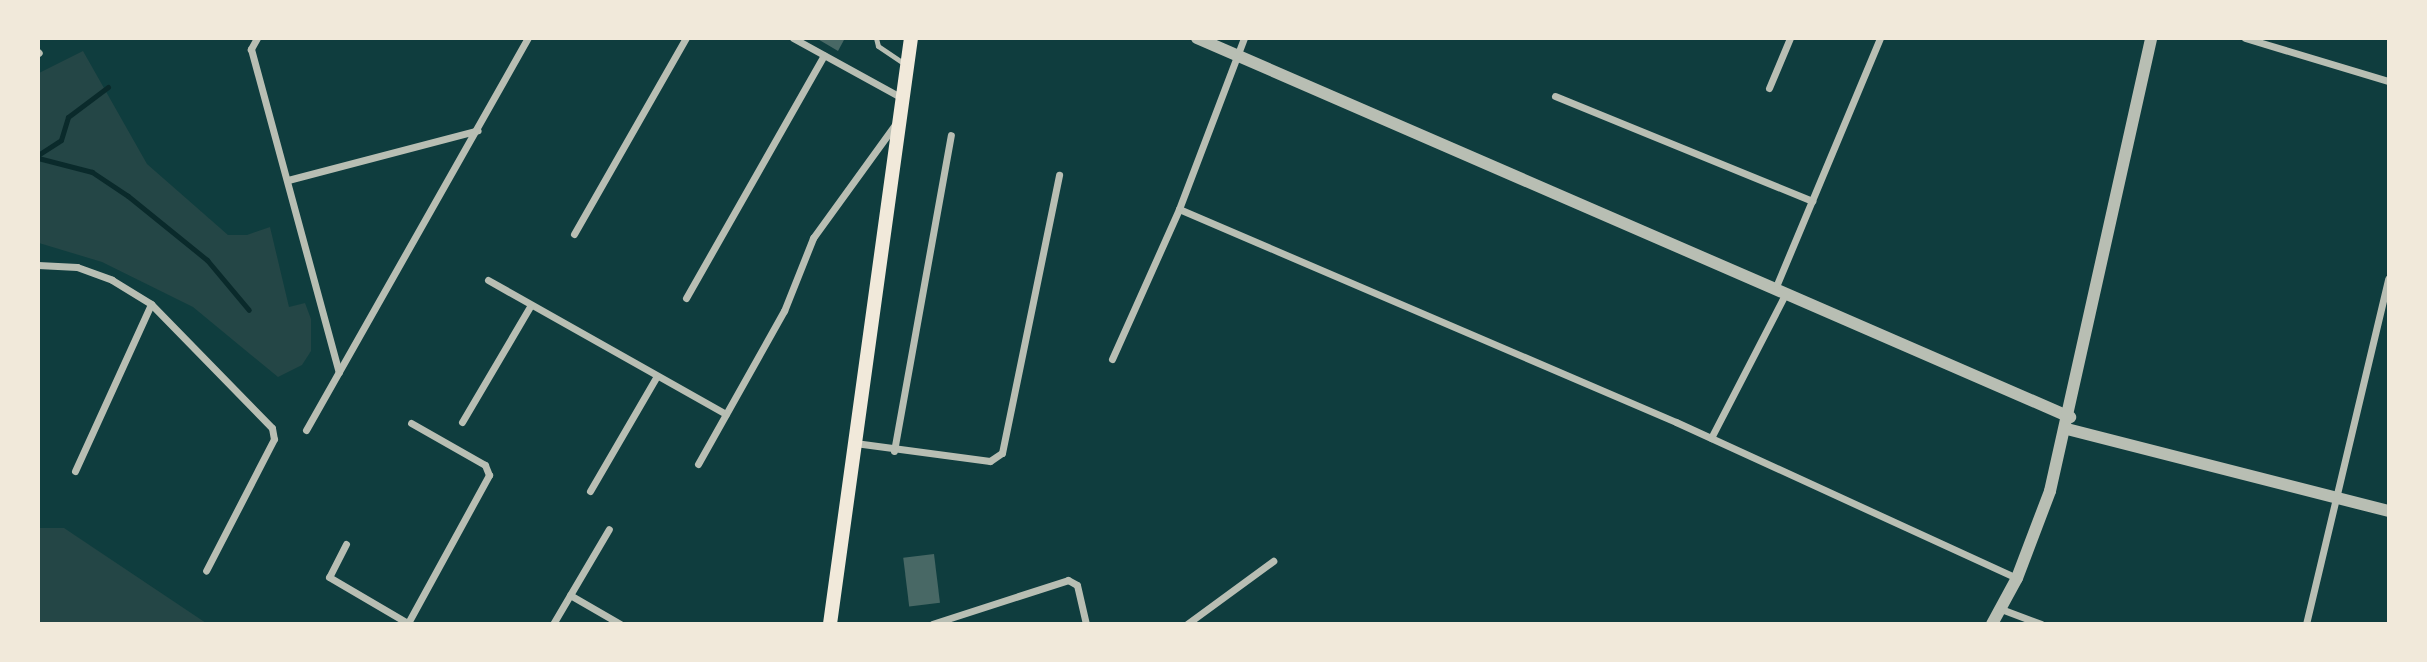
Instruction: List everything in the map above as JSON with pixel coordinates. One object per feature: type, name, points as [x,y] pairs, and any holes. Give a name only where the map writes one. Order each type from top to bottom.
[{"type":"main road","points":[[830,624],[911,38]]},
{"type":"street","points":[[257,38],[251,49],[339,372]]},
{"type":"street","points":[[306,430],[478,131],[528,38]]},
{"type":"street","points":[[574,234],[687,38]]},
{"type":"street","points":[[793,38],[903,98]]},
{"type":"street","points":[[1197,38],[1780,291],[2069,423],[2389,511]]},
{"type":"street","points":[[1111,359],[1179,209],[1244,38]]},
{"type":"street","points":[[1769,88],[1790,38]]},
{"type":"street","points":[[1711,438],[1780,291],[1812,201],[1880,38]]},
{"type":"street","points":[[1992,624],[2017,579],[2050,491],[2069,423],[2151,38]]},
{"type":"street","points":[[2245,38],[2389,81]]},
{"type":"street","points":[[686,298],[824,55]]},
{"type":"street","points":[[1555,96],[1812,201]]},
{"type":"street","points":[[698,464],[785,311],[813,238],[900,118]]},
{"type":"street","points":[[288,180],[478,131]]},
{"type":"street","points":[[894,451],[951,135]]},
{"type":"street","points":[[855,443],[894,451],[990,461],[1002,453],[1059,175]]},
{"type":"street","points":[[1179,209],[1711,438],[2017,579]]},
{"type":"street","points":[[38,265],[77,267],[112,280],[151,303],[272,428],[274,439],[206,571]]},
{"type":"street","points":[[2306,624],[2334,498],[2389,279]]},
{"type":"street","points":[[488,281],[726,414]]},
{"type":"street","points":[[75,471],[151,303]]},
{"type":"street","points":[[463,422],[531,304]]},
{"type":"street","points":[[590,491],[657,376]]},
{"type":"street","points":[[345,544],[329,577],[408,623],[489,475],[485,465],[411,423]]},
{"type":"street","points":[[553,624],[608,528]]},
{"type":"street","points":[[1187,624],[1273,561]]},
{"type":"street","points":[[932,624],[1068,580],[1077,586],[1086,624]]},
{"type":"street","points":[[570,595],[620,624]]},
{"type":"street","points":[[2001,609],[2041,624]]},
{"type":"lane","points":[[876,38],[878,46],[907,65]]},
{"type":"shaded area","points":[[83,51],[147,164],[228,235],[247,235],[270,227],[289,307],[305,303],[311,319],[311,351],[302,365],[278,377],[193,307],[102,262],[39,243],[39,73]]},
{"type":"shaded area","points":[[39,528],[64,528],[206,623],[39,623]]},
{"type":"building","points":[[816,38],[845,38],[838,51]]},
{"type":"building","points":[[934,554],[940,603],[909,606],[903,558]]},
{"type":"waterway","points":[[38,155],[61,140],[68,117],[108,87]]},
{"type":"waterway","points":[[38,158],[92,172],[128,196],[207,260],[249,310]]}]
